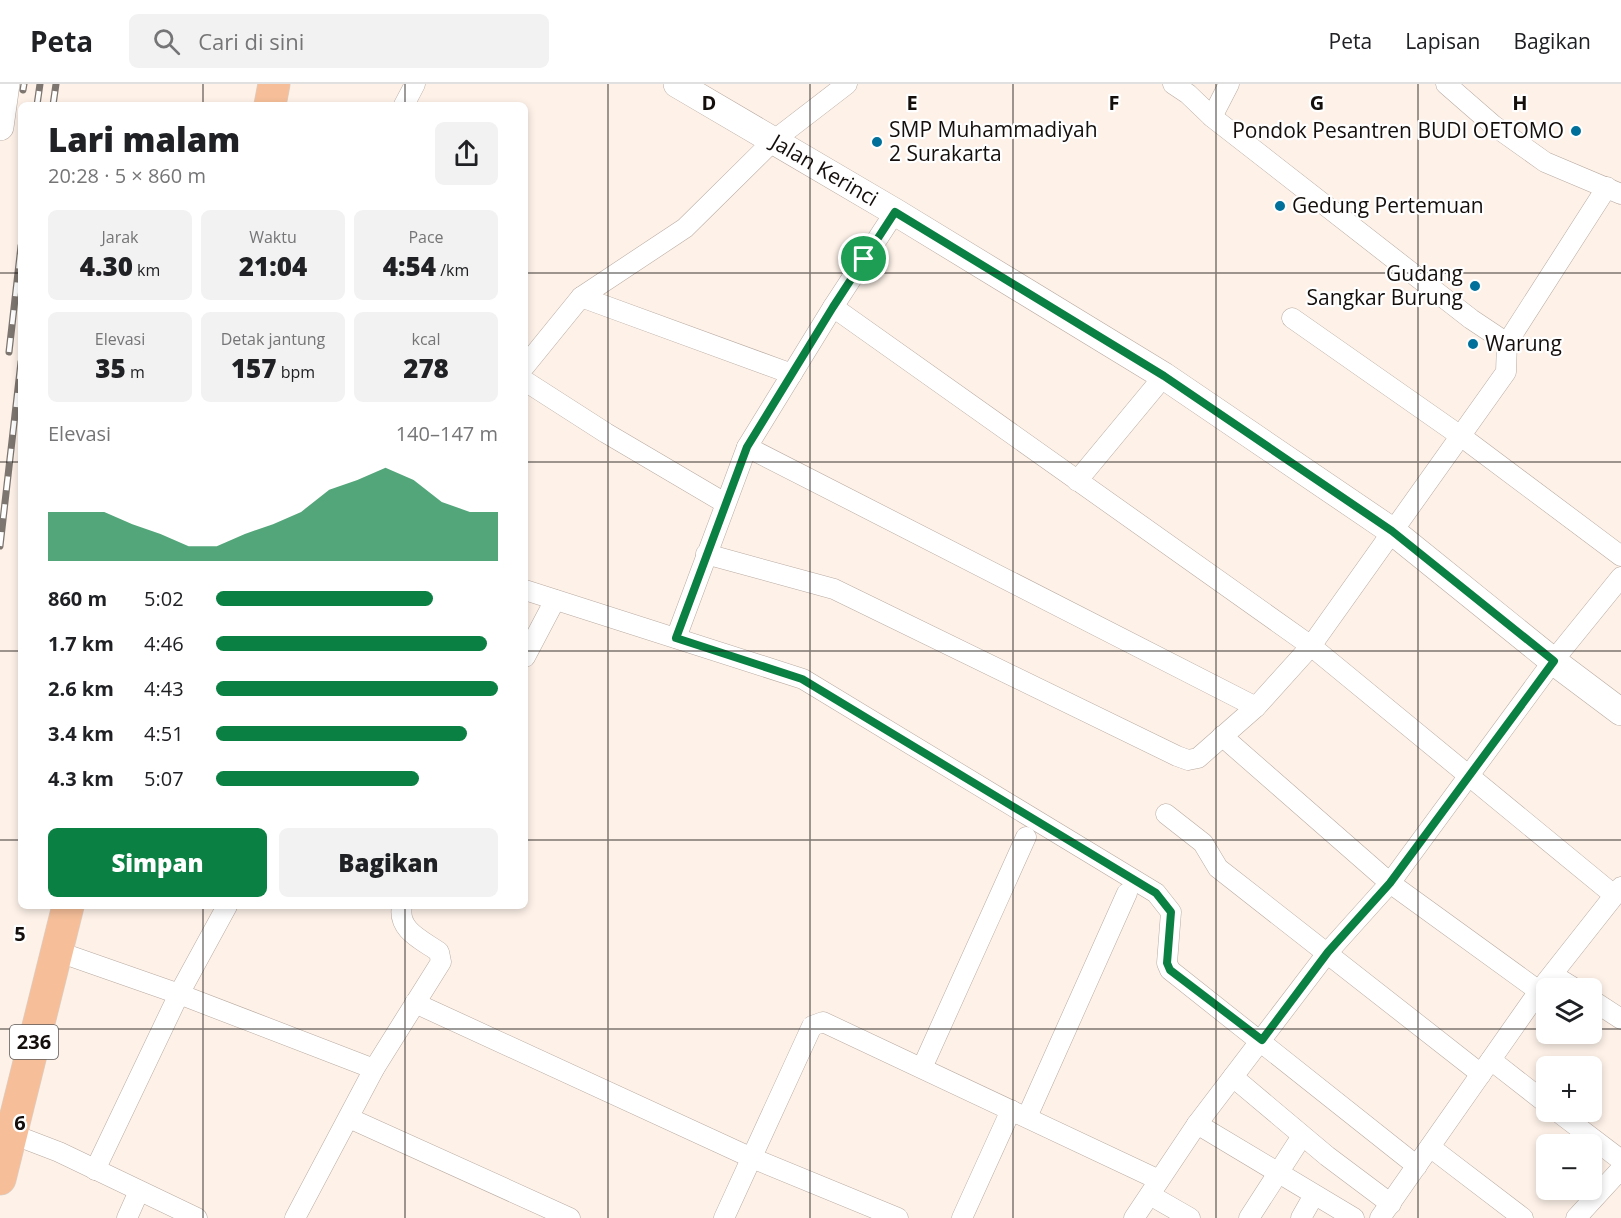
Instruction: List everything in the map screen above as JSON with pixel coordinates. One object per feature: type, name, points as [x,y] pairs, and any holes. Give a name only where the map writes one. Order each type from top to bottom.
[{"type":"main road","points":[[271,102],[274,84]]},
{"type":"main road","name":"236","points":[[0,1179],[67,909]]},
{"type":"street","points":[[0,127],[6,84]]},
{"type":"street","points":[[406,102],[415,84]]},
{"type":"street","name":"Jalan Kerinci","points":[[677,84],[895,212],[1164,376],[1392,531],[1621,712]]},
{"type":"street","points":[[528,362],[581,297],[685,228],[773,141],[847,84]]},
{"type":"street","points":[[1173,84],[1471,319],[1507,343]]},
{"type":"street","points":[[1212,117],[1229,84]]},
{"type":"street","points":[[706,554],[834,589],[1188,760],[1198,758],[1256,707],[1311,646],[1462,437],[1506,372],[1507,343],[1614,191],[1545,162],[1493,125],[1446,84]]},
{"type":"street","points":[[676,638],[747,447],[833,307],[895,212]]},
{"type":"street","points":[[581,297],[792,374]]},
{"type":"street","points":[[833,307],[1311,646],[1617,891],[1550,978]]},
{"type":"street","points":[[1292,318],[1462,437],[1621,556]]},
{"type":"street","points":[[1077,481],[1164,376]]},
{"type":"street","points":[[528,383],[606,433],[725,503]]},
{"type":"street","points":[[747,447],[1256,707]]},
{"type":"street","points":[[1134,1218],[1197,1124],[1328,952],[1390,883],[1554,661],[1621,577]]},
{"type":"street","points":[[528,591],[802,679],[1156,893],[1171,912],[1167,963],[1170,970],[1262,1040],[1417,1166]]},
{"type":"street","points":[[528,651],[555,600]]},
{"type":"street","points":[[1222,736],[1390,883],[1536,989]]},
{"type":"street","points":[[1166,814],[1203,843],[1218,868],[1328,952],[1486,1067],[1536,1097]]},
{"type":"street","points":[[922,1068],[1026,837]]},
{"type":"street","points":[[962,1218],[1019,1113],[1127,893]]},
{"type":"street","points":[[95,1170],[179,993],[225,909]]},
{"type":"street","points":[[295,1218],[374,1069],[442,957],[403,926],[400,915],[401,909]]},
{"type":"street","points":[[56,951],[179,993],[374,1069]]},
{"type":"street","points":[[1553,975],[1558,978]]},
{"type":"street","points":[[1233,1077],[1385,1211],[1536,995]]},
{"type":"street","points":[[415,1004],[752,1158],[898,1218]]},
{"type":"street","points":[[1602,1007],[1621,1019]]},
{"type":"street","points":[[724,1218],[812,1026],[823,1022],[1019,1113],[1155,1187],[1190,1218]]},
{"type":"street","points":[[349,1118],[570,1218]]},
{"type":"street","points":[[1571,1122],[1621,1160]]},
{"type":"street","points":[[1197,1124],[1354,1218]]},
{"type":"street","points":[[12,1134],[197,1218]]},
{"type":"street","points":[[1249,1218],[1280,1174],[1302,1136]]},
{"type":"street","points":[[1430,1147],[1523,1218]]},
{"type":"street","points":[[1576,1218],[1621,1169]]},
{"type":"street","points":[[128,1218],[139,1191]]},
{"type":"street","points":[[1301,1218],[1314,1195]]},
{"type":"railway","points":[[23,90],[24,84]]},
{"type":"railway","points":[[37,102],[40,84]]},
{"type":"railway","points":[[53,102],[56,84]]},
{"type":"railway","points":[[9,352],[18,272]]},
{"type":"railway","points":[[0,546],[18,388]]},
{"type":"place","name":"Pondok Pesantren BUDI OETOMO","points":[[1576,131]]},
{"type":"place","name":"SMP Muhammadiyah 2 Surakarta","points":[[877,142]]},
{"type":"place","name":"Gedung Pertemuan","points":[[1280,206]]},
{"type":"place","name":"Gudang Sangkar Burung","points":[[1475,286]]},
{"type":"place","name":"Warung","points":[[1473,344]]},
{"type":"route","points":[[895,212],[1164,376],[1392,531],[1554,661],[1390,883],[1328,952],[1262,1040],[1170,970],[1167,963],[1171,912],[1156,893],[802,679],[676,638],[747,447],[864,259],[895,212]]}]
